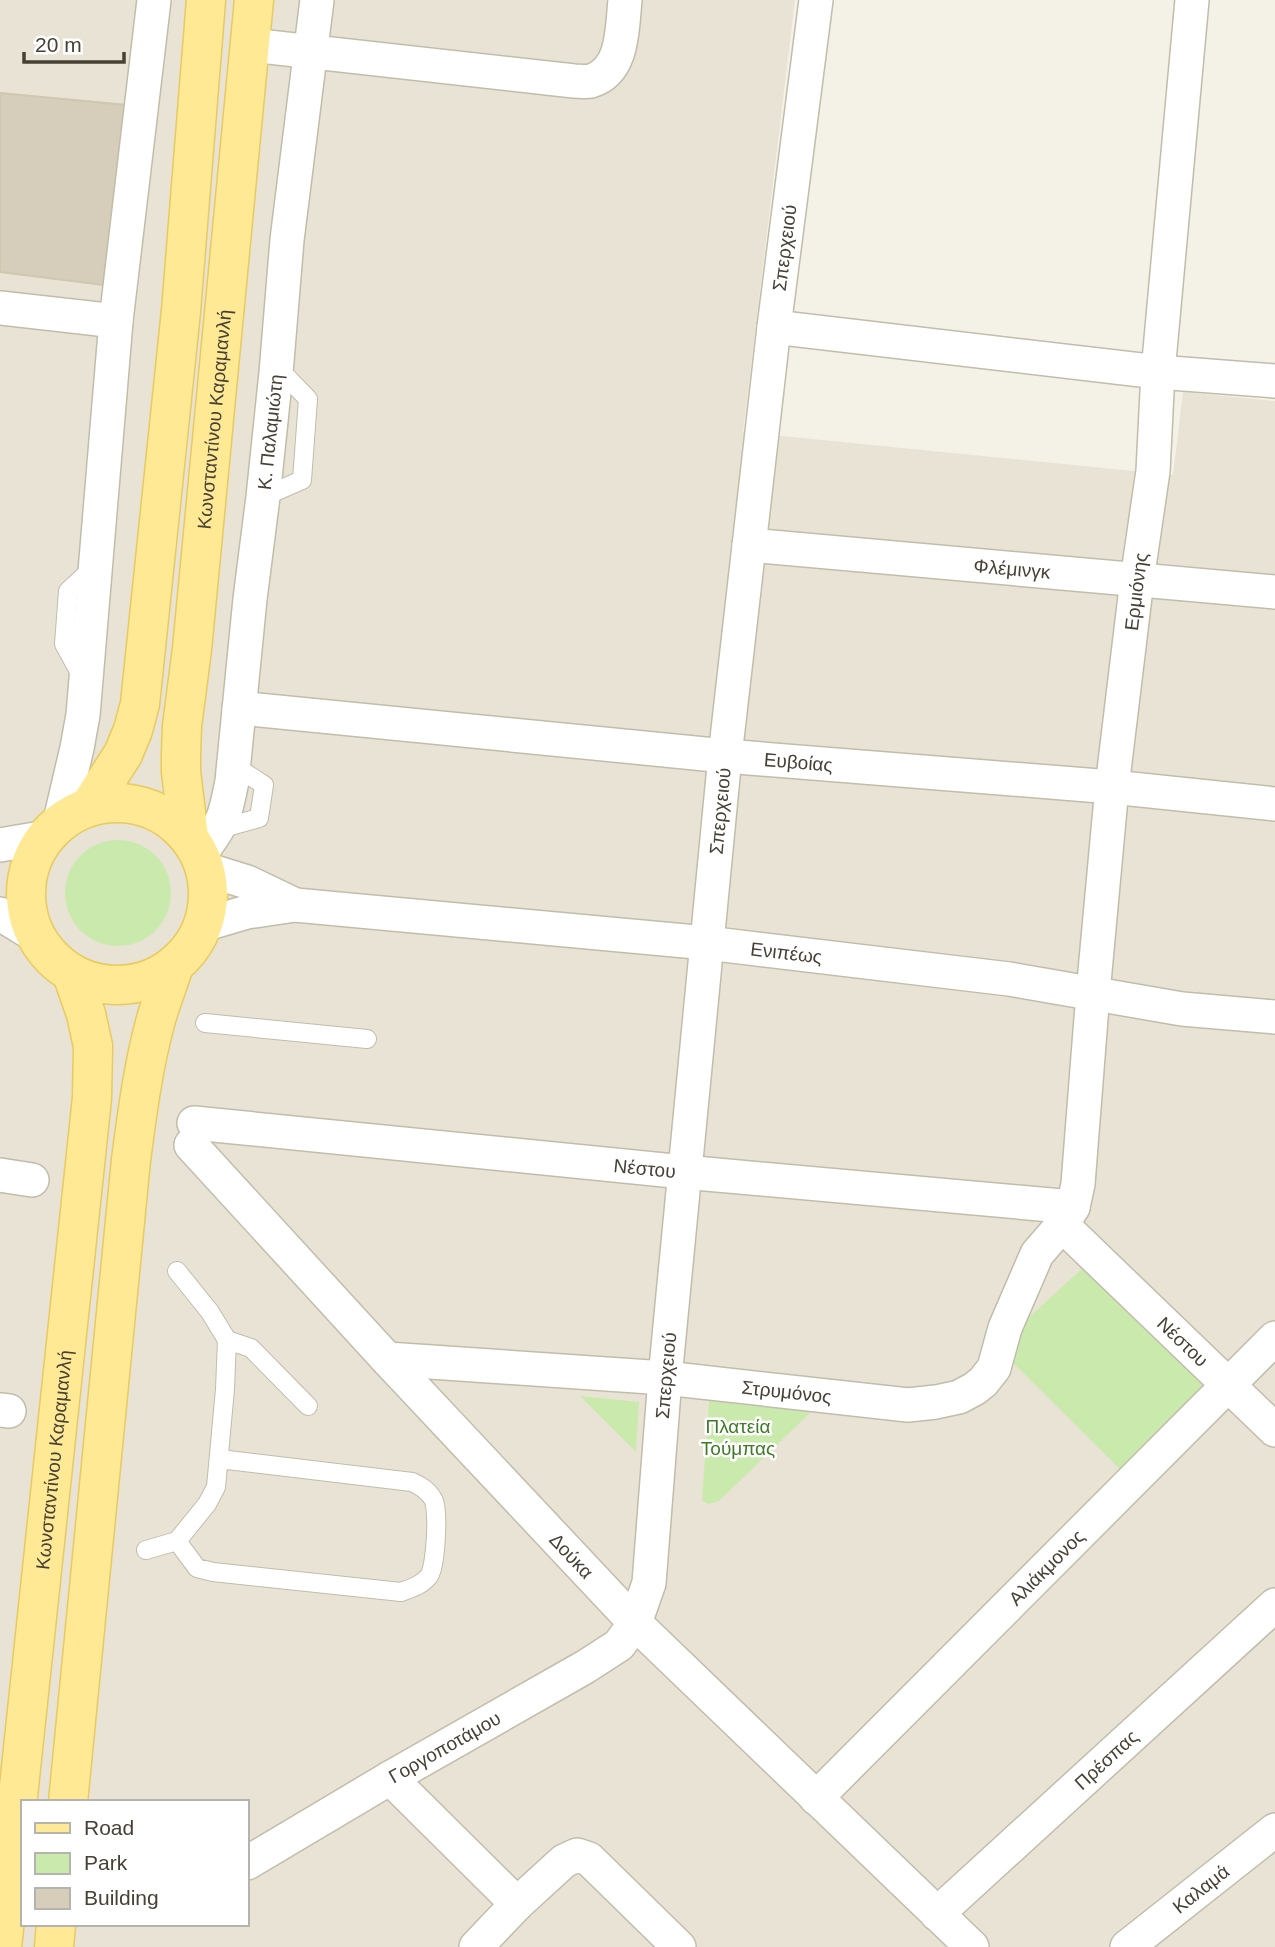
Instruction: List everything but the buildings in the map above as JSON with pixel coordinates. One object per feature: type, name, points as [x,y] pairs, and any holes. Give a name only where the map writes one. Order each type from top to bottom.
[{"type":"main road","name":"Κωνσταντίνου Καραμανλή","points":[[206,0],[179,324],[140,704],[123,754],[34,857],[26,886],[31,924],[46,951],[72,974],[96,983],[137,983],[174,965],[189,951],[200,934],[207,911],[209,894],[203,847],[181,772],[182,726],[192,649],[254,0]]},
{"type":"main road","points":[[65,823],[116,803],[137,805],[174,822],[203,847]]},
{"type":"main road","name":"Κωνσταντίνου Καραμανλή","points":[[68,1800],[131,1160],[149,1046],[174,965]]},
{"type":"main road","name":"Κωνσταντίνου Καραμανλή","points":[[2,1947],[92,1098],[93,1046],[86,1014],[72,974]]},
{"type":"main road","points":[[54,1947],[56,1926]]},
{"type":"street","name":"Κωνσταντίνου Καραμανλή","points":[[65,823],[86,685],[116,321],[154,0]]},
{"type":"street","name":"Κ. Παλαμιώτη","points":[[203,847],[227,810],[264,497],[287,240],[317,0]]},
{"type":"street","points":[[250,45],[591,81],[611,68],[620,48],[625,0]]},
{"type":"street","name":"Σπερχειού","points":[[635,1623],[649,1583],[684,1172],[726,756],[774,327],[816,0]]},
{"type":"street","name":"Ερμιόνης","points":[[1071,1205],[1112,787],[1153,471],[1158,372],[1192,0]]},
{"type":"street","points":[[0,308],[116,321]]},
{"type":"street","points":[[774,327],[1158,372],[1275,381]]},
{"type":"street","name":"Φλέμινγκ","points":[[749,545],[1275,593]]},
{"type":"street","name":"Ευβοίας","points":[[239,708],[726,756],[1112,787],[1275,804]]},
{"type":"street","points":[[0,845],[65,823]]},
{"type":"street","name":"Ενιπέως","points":[[203,847],[247,883],[295,905]]},
{"type":"street","name":"Ενιπέως","points":[[203,925],[247,912],[295,905],[707,943],[975,975],[1182,1009],[1275,1017]]},
{"type":"street","points":[[0,914],[36,936]]},
{"type":"street","name":"Νέστου","points":[[192,1134],[1071,1205],[1229,1385],[1275,1430]]},
{"type":"street","name":"Δούκα","points":[[192,1134],[387,1359],[635,1623],[972,1947]]},
{"type":"street","name":"Στρυμόνος","points":[[387,1359],[665,1378],[908,1405],[959,1397],[974,1389],[994,1368],[1005,1328],[1037,1254],[1071,1205]]},
{"type":"street","name":"Αλιάκμονος","points":[[816,1798],[1275,1338]]},
{"type":"street","name":"Πρέσπας","points":[[937,1914],[1275,1605]]},
{"type":"street","name":"Γοργοποτάμου","points":[[248,1862],[585,1667],[619,1645],[635,1623]]},
{"type":"street","points":[[390,1779],[517,1904]]},
{"type":"street","name":"Καλαμά","points":[[1127,1947],[1275,1830]]},
{"type":"street","points":[[476,1947],[564,1861],[578,1855],[589,1859],[679,1947]]},
{"type":"lane","points":[[205,1023],[368,1039]]},
{"type":"lane","points":[[146,1550],[177,1541],[207,1504],[216,1487],[227,1340],[211,1312],[177,1271]]},
{"type":"lane","points":[[227,1340],[251,1348],[308,1406]]},
{"type":"lane","points":[[177,1541],[197,1567],[213,1572],[401,1592],[417,1587],[431,1574],[437,1533],[435,1501],[424,1488],[412,1482],[219,1459]]},
{"type":"shaded area","points":[[0,0],[795,0],[743,432],[1173,475],[1183,392],[1275,401],[1275,1947],[0,1947]]},
{"type":"green space","points":[[118,840],[138,844],[156,855],[167,873],[171,893],[167,913],[156,931],[138,942],[118,946],[98,942],[80,931],[69,913],[65,893],[69,873],[80,855],[98,844]]},
{"type":"green space","points":[[1086,1265],[1208,1385],[1120,1469],[1008,1358],[1029,1317]]},
{"type":"green space","points":[[580,1396],[639,1402],[636,1452]]},
{"type":"green space","name":"Πλατεία Τούμπας","points":[[709,1401],[813,1410],[719,1501],[708,1504],[702,1500]]}]
